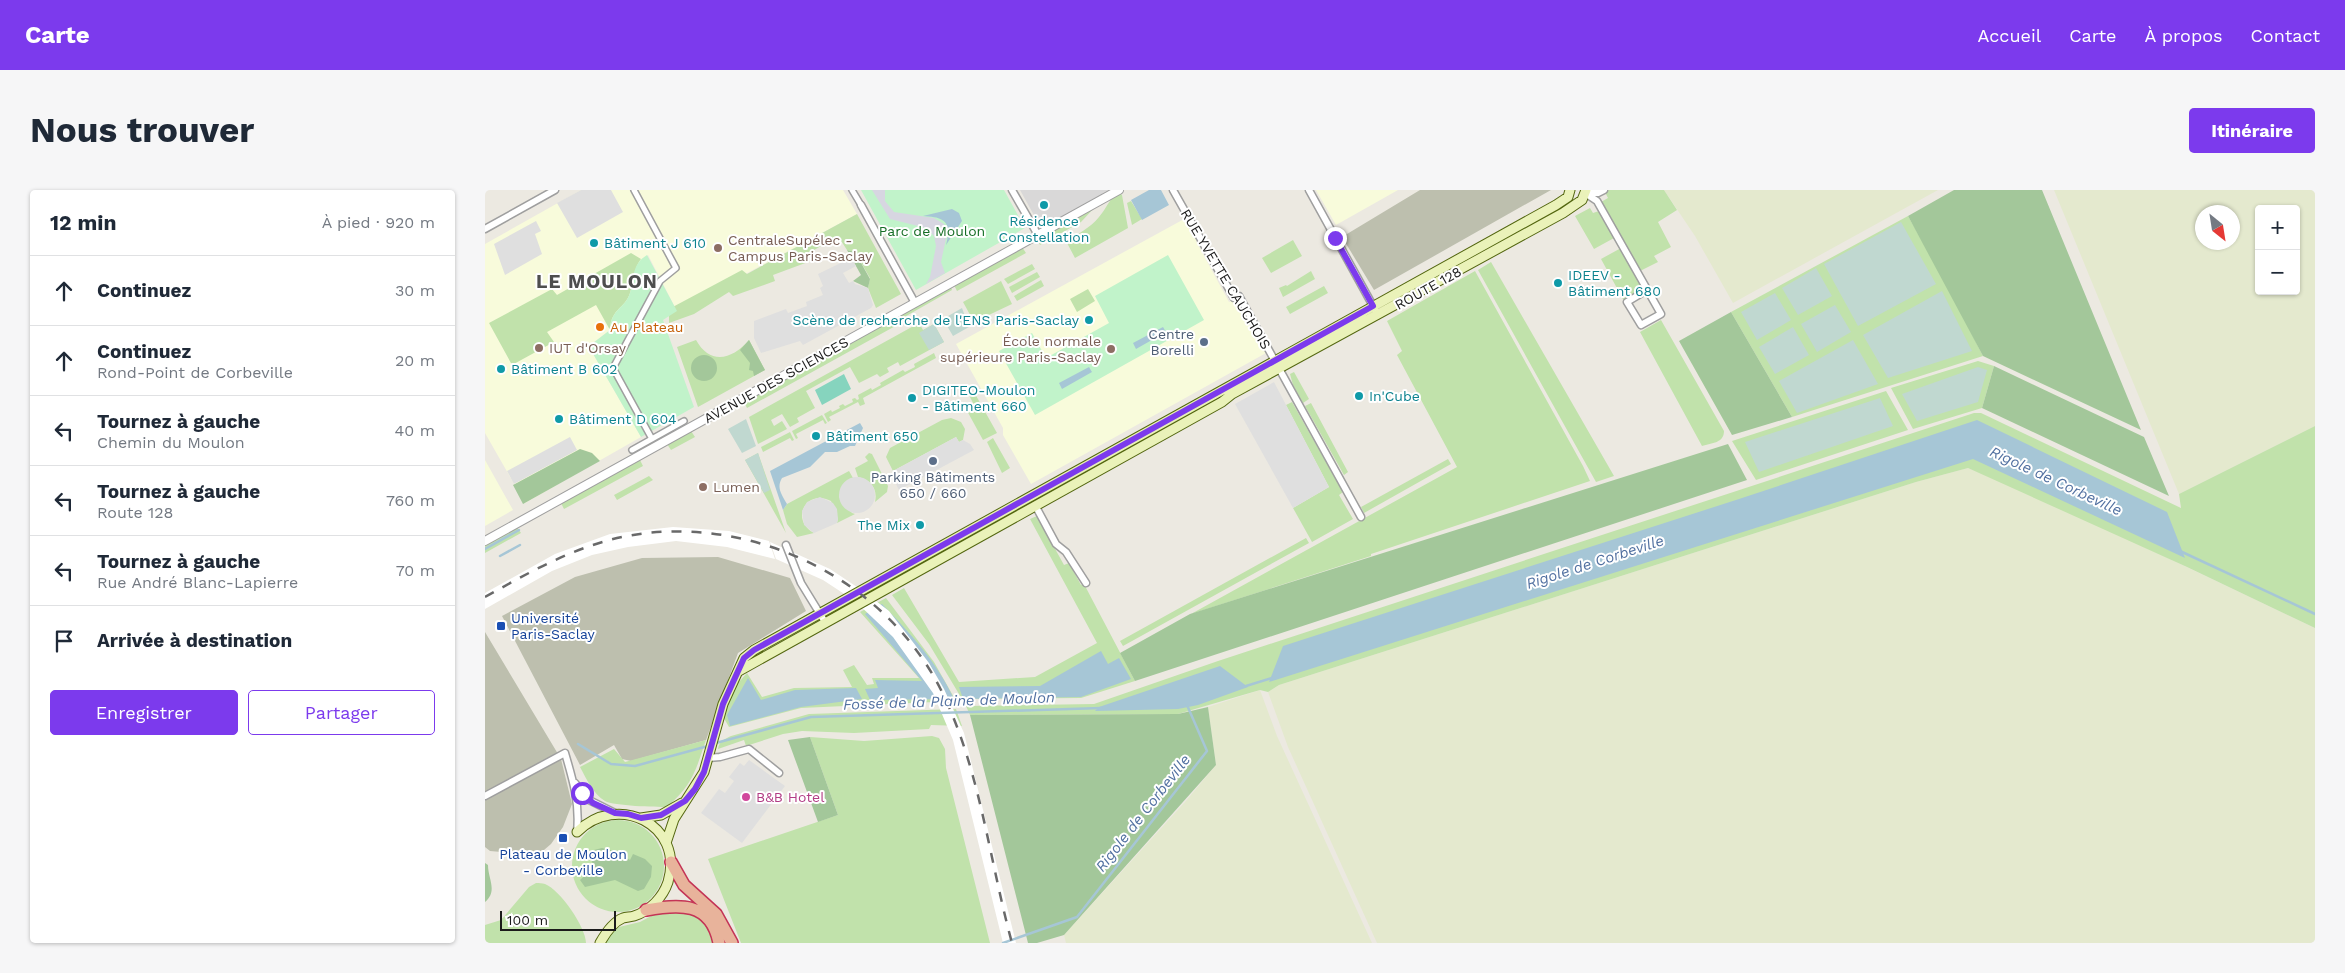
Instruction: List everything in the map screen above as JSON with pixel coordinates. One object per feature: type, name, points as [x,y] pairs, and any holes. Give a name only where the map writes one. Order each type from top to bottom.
[{"type":"highway","points":[[671,862],[684,885],[716,914],[732,943]]},
{"type":"highway","points":[[646,910],[684,905],[695,909],[711,924],[719,943]]},
{"type":"main road","name":"ROUTE 128","points":[[739,671],[1035,505],[1277,365],[1373,306],[1556,205],[1568,196],[1571,190]]},
{"type":"main road","name":"ROUTE 128","points":[[666,843],[672,824],[685,801],[700,781],[723,704],[744,658],[754,650],[1277,365],[1378,315],[1563,213],[1582,200],[1586,191]]},
{"type":"main road","points":[[641,818],[661,815],[685,801]]},
{"type":"main road","points":[[577,832],[594,819],[615,813],[641,818],[655,829],[666,843],[671,862],[670,873],[662,895],[646,910],[622,918],[606,933],[600,943]]},
{"type":"street","points":[[485,229],[555,190]]},
{"type":"street","points":[[634,190],[676,268],[660,281],[613,368],[650,442]]},
{"type":"street","points":[[853,190],[915,303]]},
{"type":"street","points":[[1012,190],[1037,235]]},
{"type":"street","name":"AVENUE DES SCIENCES","points":[[485,541],[1119,190]]},
{"type":"street","name":"RUE YVETTE CAUCHOIS","points":[[1173,190],[1234,298],[1239,295],[1277,365]]},
{"type":"street","points":[[1309,190],[1378,315]]},
{"type":"street","points":[[1586,191],[1598,193],[1604,190]]},
{"type":"street","points":[[1586,191],[1597,201],[1661,314],[1641,325],[1627,302],[1647,290]]},
{"type":"street","points":[[1277,365],[1361,517]]},
{"type":"street","points":[[632,450],[650,442],[684,421]]},
{"type":"street","points":[[1035,505],[1056,544],[1066,552],[1086,583]]},
{"type":"street","points":[[786,544],[801,583],[825,622]]},
{"type":"street","points":[[708,758],[720,757],[749,748],[779,774]]},
{"type":"street","points":[[485,796],[565,753],[574,781],[579,811],[577,832]]},
{"type":"street","points":[[574,781],[589,800],[615,813]]},
{"type":"shaded area","name":"IUT d'Orsay","points":[[581,190],[843,190],[857,214],[677,311],[648,255],[634,268],[630,294],[610,330],[593,343],[592,352],[641,437],[525,503],[485,433],[485,244]]},
{"type":"shaded area","points":[[581,190],[611,190],[623,212],[577,238],[557,203]]},
{"type":"shaded area","points":[[872,190],[885,190],[885,201],[894,212],[934,218],[944,224],[947,234],[941,262],[945,273],[926,284],[930,277],[936,246],[934,236],[926,228],[890,219]]},
{"type":"shaded area","points":[[1020,190],[1109,190],[1103,193],[1096,207],[1045,235]]},
{"type":"shaded area","points":[[1316,190],[1398,190],[1336,225]]},
{"type":"shaded area","points":[[1420,190],[1551,190],[1374,290],[1342,237]]},
{"type":"shaded area","points":[[1664,190],[1938,190],[1733,303],[1695,236]]},
{"type":"shaded area","points":[[2054,190],[2315,190],[2315,426],[2179,494]]},
{"type":"shaded area","name":"École normale supérieure Paris-Saclay","points":[[1186,218],[1198,239],[1196,241],[1229,302],[1235,299],[1266,353],[1031,484],[1003,435],[1003,428],[956,344]]},
{"type":"shaded area","points":[[536,221],[541,231],[535,234],[542,254],[505,275],[494,244]]},
{"type":"shaded area","points":[[1901,222],[1936,284],[1858,326],[1824,264]]},
{"type":"shaded area","points":[[851,258],[856,266],[843,273],[849,283],[853,281],[855,284],[868,288],[873,305],[871,308],[803,345],[800,341],[761,353],[754,338],[754,321],[786,309],[788,313],[807,306],[806,302],[823,295],[820,288],[823,286],[818,274]]},
{"type":"shaded area","points":[[1816,268],[1832,296],[1798,315],[1782,288]]},
{"type":"shaded area","points":[[1942,291],[1972,351],[1888,378],[1863,335]]},
{"type":"shaded area","points":[[1775,293],[1791,320],[1757,340],[1741,312]]},
{"type":"shaded area","points":[[1835,305],[1851,332],[1817,352],[1801,324]]},
{"type":"shaded area","points":[[962,308],[969,327],[953,336],[943,319]]},
{"type":"shaded area","points":[[934,324],[944,342],[929,350],[919,333]]},
{"type":"shaded area","points":[[1793,327],[1809,355],[1775,374],[1759,347]]},
{"type":"shaded area","points":[[1853,340],[1878,384],[1797,413],[1779,381]]},
{"type":"shaded area","points":[[1978,367],[1987,370],[1978,402],[1917,421],[1902,394]]},
{"type":"shaded area","points":[[1274,382],[1329,487],[1293,508],[1235,404]]},
{"type":"shaded area","points":[[1880,398],[1893,426],[1759,472],[1745,442]]},
{"type":"shaded area","points":[[746,419],[756,446],[742,453],[728,429]]},
{"type":"shaded area","points":[[570,437],[577,450],[514,484],[507,471]]},
{"type":"shaded area","name":"Parking Bâtiments 650 / 660","points":[[956,437],[959,442],[963,440],[970,444],[974,450],[899,490],[896,484],[899,482],[893,471]]},
{"type":"shaded area","points":[[758,453],[770,490],[764,493],[745,460]]},
{"type":"shaded area","points":[[485,460],[513,510],[485,526]]},
{"type":"shaded area","points":[[1968,468],[2029,492],[2315,628],[2315,943],[1377,943],[1288,747],[1268,692],[1279,685],[1916,482]]},
{"type":"shaded area","points":[[857,477],[869,483],[875,495],[869,507],[857,513],[845,507],[839,495],[845,483]]},
{"type":"shaded area","points":[[820,497],[833,503],[837,509],[838,519],[837,523],[814,533],[804,525],[802,511],[807,502]]},
{"type":"shaded area","points":[[718,557],[790,578],[806,611],[738,653],[706,740],[631,761],[622,759],[614,745],[580,765],[502,616],[575,577],[642,558]]},
{"type":"shaded area","points":[[485,632],[561,759],[572,804],[563,827],[551,844],[537,856],[523,861],[512,853],[490,851],[485,847]]},
{"type":"shaded area","points":[[1260,690],[1277,736],[1372,943],[1066,943],[1064,935],[1185,802],[1216,765],[1208,707]]},
{"type":"shaded area","points":[[749,760],[785,786],[742,843],[701,813],[719,789],[725,793],[734,781],[729,777],[740,763],[744,766]]},
{"type":"green space","name":"Parc de Moulon","points":[[861,190],[1004,190],[1025,228],[916,290]]},
{"type":"green space","points":[[1609,190],[1664,190],[1677,210],[1658,222],[1671,247],[1654,256],[1658,262],[1640,271],[1601,202],[1608,198],[1605,192]]},
{"type":"green space","points":[[1954,190],[2042,190],[2141,430],[1983,356],[1908,216]]},
{"type":"green space","points":[[1119,192],[1122,195],[1128,228],[1075,258],[1066,241],[1092,224]]},
{"type":"green space","points":[[1131,201],[1142,219],[1132,225],[1127,203]]},
{"type":"green space","points":[[1096,206],[1081,222],[1040,245],[1037,239]]},
{"type":"green space","points":[[1590,208],[1593,213],[1599,211],[1614,238],[1594,249],[1575,216]]},
{"type":"green space","points":[[857,214],[901,294],[876,308],[868,288],[870,278],[855,252],[847,250],[838,236],[804,256],[808,262],[773,275],[775,281],[733,296],[729,292],[694,314],[669,323],[669,309],[742,270],[747,274]]},
{"type":"green space","points":[[1908,216],[1947,285],[1983,356],[1792,417],[1731,312]]},
{"type":"green space","points":[[1293,240],[1302,256],[1271,273],[1262,258]]},
{"type":"green space","points":[[1022,247],[1026,253],[957,291],[954,285]]},
{"type":"green space","points":[[1621,248],[1643,289],[1624,301],[1601,259]]},
{"type":"green space","points":[[847,250],[855,252],[870,279],[868,288],[853,281],[861,275]]},
{"type":"green space","points":[[631,253],[641,259],[636,268],[628,298],[615,313],[610,330],[596,305],[547,332],[554,342],[512,365],[489,323],[552,289],[557,295]]},
{"type":"green space","points":[[647,255],[677,311],[663,320],[694,407],[641,437],[592,352],[593,343],[610,330],[615,313],[628,298],[636,267]]},
{"type":"green space","points":[[1168,255],[1204,320],[1035,415],[999,351],[1032,333],[1046,358],[1109,323],[1095,296]]},
{"type":"green space","points":[[1491,262],[1614,476],[1596,482],[1478,270]]},
{"type":"green space","points":[[1032,264],[1035,269],[1008,284],[1004,279]]},
{"type":"green space","points":[[1311,271],[1315,279],[1283,297],[1279,288],[1287,286]]},
{"type":"green space","points":[[1475,271],[1590,481],[1371,554],[1371,556],[1191,614],[1457,467],[1397,355],[1402,351],[1387,321]]},
{"type":"green space","points":[[1037,272],[1040,277],[1012,293],[1009,287]]},
{"type":"green space","points":[[1041,280],[1044,286],[1017,301],[1014,296]]},
{"type":"green space","points":[[1001,281],[1012,304],[974,322],[963,302]]},
{"type":"green space","points":[[1324,286],[1328,293],[1290,314],[1286,307]]},
{"type":"green space","points":[[951,287],[952,290],[901,319],[899,316]]},
{"type":"green space","points":[[1088,289],[1095,301],[1077,312],[1070,299]]},
{"type":"green space","points":[[1731,312],[1792,417],[1732,435],[1679,341]]},
{"type":"green space","points":[[895,318],[899,324],[747,408],[744,402]]},
{"type":"green space","points":[[1661,320],[1724,431],[1722,438],[1717,442],[1702,446],[1640,332]]},
{"type":"green space","points":[[919,323],[923,330],[934,324],[944,342],[900,366],[898,362],[887,368],[889,372],[880,377],[877,374],[859,383],[850,367],[806,391],[815,408],[797,418],[799,422],[790,427],[782,414],[771,420],[774,426],[782,421],[787,429],[758,444],[749,417]]},
{"type":"green space","points":[[696,340],[708,353],[721,357],[736,352],[749,340],[765,370],[698,407],[677,347]]},
{"type":"green space","points":[[749,340],[765,370],[754,376],[753,371],[749,370],[750,363],[740,350]]},
{"type":"green space","points":[[934,353],[936,358],[863,398],[865,404],[860,406],[858,402],[829,417],[831,420],[828,422],[824,414],[840,408],[839,406],[843,404],[845,406],[853,402],[852,399],[859,399],[858,395],[881,385],[880,383],[903,370],[905,372],[915,367],[914,364]]},
{"type":"green space","points":[[704,355],[713,359],[717,368],[713,377],[704,381],[695,377],[691,368],[695,359]]},
{"type":"green space","points":[[1978,361],[1994,366],[1982,408],[1913,429],[1891,388]]},
{"type":"green space","points":[[1994,366],[2144,437],[2169,496],[1982,408]]},
{"type":"green space","points":[[1294,372],[1309,399],[1303,403],[1293,385],[1290,374]]},
{"type":"green space","points":[[844,374],[851,389],[822,405],[815,390]]},
{"type":"green space","points":[[1886,391],[1908,430],[1756,480],[1732,441]]},
{"type":"green space","points":[[974,392],[997,433],[983,440],[966,409],[974,405],[969,395]]},
{"type":"green space","points":[[1292,402],[1343,492],[1339,495],[1353,519],[1312,542],[1293,508],[1329,487],[1286,405]]},
{"type":"green space","points":[[1311,403],[1348,472],[1344,475],[1305,406]]},
{"type":"green space","points":[[1974,413],[1981,413],[2181,508],[2179,494],[2315,426],[2315,628],[2187,567],[1968,468],[1916,482],[1279,685],[1268,692],[1260,690],[1178,714],[970,715],[966,706],[1094,704],[1218,661]]},
{"type":"green space","points":[[822,415],[827,423],[825,424],[823,420],[796,434],[798,438],[796,439],[792,431]]},
{"type":"green space","points":[[951,418],[961,422],[965,429],[963,440],[959,442],[956,437],[893,471],[886,457],[890,448],[942,420]]},
{"type":"green space","points":[[691,431],[695,437],[671,450],[667,444]]},
{"type":"green space","points":[[790,432],[794,440],[792,441],[790,438],[763,452],[761,447]]},
{"type":"green space","points":[[993,438],[1010,468],[1002,473],[987,442]]},
{"type":"green space","points":[[1134,442],[1137,447],[1053,493],[1050,488]]},
{"type":"green space","points":[[1728,444],[1747,480],[1135,681],[1120,653],[1190,614]]},
{"type":"green space","points":[[580,449],[592,453],[600,461],[523,504],[513,485]]},
{"type":"green space","points":[[758,453],[786,533],[745,460]]},
{"type":"green space","points":[[869,453],[872,454],[888,486],[887,492],[875,502],[876,497],[873,486],[867,480],[858,477],[855,468],[868,461],[865,457]]},
{"type":"green space","points":[[1448,459],[1451,464],[1364,513],[1361,507]]},
{"type":"green space","points":[[640,460],[643,466],[564,509],[561,503]]},
{"type":"green space","points":[[849,471],[853,478],[842,487],[839,497],[855,514],[837,523],[838,519],[831,501],[822,498],[815,499],[808,502],[802,513],[807,527],[814,533],[797,537],[787,524],[783,510],[787,504]]},
{"type":"green space","points":[[649,476],[653,480],[617,500],[614,495]]},
{"type":"green space","points":[[1009,510],[1011,513],[986,526],[973,537],[846,607],[843,603]]},
{"type":"green space","points":[[1037,516],[1064,565],[1069,563],[1081,585],[1084,584],[1135,681],[1081,698],[962,699],[929,644],[892,595],[904,588],[959,682],[1035,677],[1097,643],[1030,519]]},
{"type":"green space","points":[[517,527],[521,533],[485,553],[485,545]]},
{"type":"green space","points":[[1306,538],[1309,543],[1123,646],[1120,641]]},
{"type":"green space","points":[[886,598],[934,662],[956,701],[801,708],[729,727],[722,715],[738,683],[747,673],[762,697],[794,688],[852,687],[843,670],[854,665],[867,685],[874,684],[872,678],[919,678],[860,612]]},
{"type":"green space","points":[[1208,707],[1216,765],[1064,935],[1037,943],[1028,943],[970,715],[1178,714]]},
{"type":"green space","points":[[956,709],[962,726],[931,725],[929,729],[854,733],[802,731],[783,734],[746,746],[744,740],[718,749],[721,742],[731,736],[809,714]]},
{"type":"green space","points":[[932,736],[939,738],[945,749],[946,768],[990,943],[741,943],[708,859],[838,815],[810,737],[864,741]]},
{"type":"green space","points":[[810,737],[838,815],[818,822],[788,740]]},
{"type":"green space","points":[[706,740],[688,784],[667,807],[626,805],[605,801],[593,790],[580,767],[614,749],[625,762]]},
{"type":"green space","points":[[618,820],[636,823],[651,833],[661,848],[664,866],[661,884],[651,899],[636,909],[618,912],[600,909],[585,899],[575,884],[572,866],[575,848],[585,833],[600,823]]},
{"type":"green space","points":[[602,848],[615,851],[630,860],[633,854],[645,859],[652,866],[651,877],[644,889],[638,891],[615,880],[585,887],[580,880],[594,867],[591,859],[594,850]]},
{"type":"green space","points":[[485,863],[488,865],[492,889],[489,898],[485,902]]},
{"type":"green space","points":[[536,883],[545,884],[565,901],[582,928],[586,943],[485,943],[485,925],[501,920],[529,887]]},
{"type":"green space","points":[[682,909],[704,920],[715,943],[604,943],[610,933],[619,927],[640,922],[655,914]]},
{"type":"water","points":[[1149,190],[1161,190],[1169,205],[1142,220],[1131,200]]},
{"type":"water","points":[[952,209],[959,213],[962,221],[946,245],[948,231],[945,222],[937,218],[923,216]]},
{"type":"water","points":[[1163,327],[1166,332],[1136,349],[1133,343]]},
{"type":"water","points":[[1089,367],[1092,372],[1062,389],[1059,383]]},
{"type":"water","points":[[1977,420],[2167,512],[2185,558],[1973,459],[1269,682],[1283,646]]},
{"type":"water","points":[[860,423],[863,428],[855,446],[850,446],[837,452],[825,452],[810,467],[782,478],[780,488],[787,504],[783,510],[770,471]]},
{"type":"water","points":[[882,604],[913,637],[931,660],[954,699],[870,700],[865,689],[878,688],[875,680],[922,681],[865,614]]},
{"type":"water","points":[[1101,651],[1108,664],[1119,658],[1131,679],[1081,697],[963,699],[959,687],[1040,686]]},
{"type":"water","points":[[1220,666],[1248,687],[1198,705],[1178,709],[1095,711],[1099,707]]},
{"type":"water","points":[[748,678],[761,700],[795,690],[856,688],[862,699],[801,707],[730,726],[727,715]]},
{"type":"pier","points":[[673,527],[729,531],[769,541],[775,559],[727,547],[676,541],[628,547],[592,555],[552,571],[485,609],[485,593],[555,554],[610,534]]},
{"type":"pier","points":[[770,542],[830,569],[863,591],[889,611],[929,663],[944,689],[964,733],[1016,943],[1003,943],[953,740],[933,693],[893,637],[855,601],[823,580],[776,559]]},
{"type":"waterway","points":[[485,549],[519,530]]},
{"type":"waterway","points":[[500,556],[520,545]]},
{"type":"waterway","name":"Rigole de Corbeville","points":[[2180,551],[2315,614]]},
{"type":"waterway","name":"Rigole de Corbeville","points":[[1246,686],[1272,678]]},
{"type":"waterway","name":"Rigole de Corbeville","points":[[1003,943],[1077,917],[1207,751],[1187,705]]},
{"type":"waterway","name":"Fossé de la Plaine de Moulon","points":[[716,743],[811,717],[1101,708]]},
{"type":"waterway","name":"Fossé de la Plaine de Moulon","points":[[578,744],[611,764],[635,766],[708,746]]},
{"type":"railway","points":[[485,597],[553,561],[589,546],[627,536],[674,531],[720,535],[766,545],[809,562],[849,586],[886,615],[916,650],[941,690],[954,720],[975,782],[1012,943]]},
{"type":"place","name":"Résidence Constellation","points":[[1044,205]]},
{"type":"place","name":"Bâtiment J 610","points":[[594,243]]},
{"type":"place","name":"CentraleSupélec - Campus Paris-Saclay","points":[[718,248]]},
{"type":"place","name":"IDEEV - Bâtiment 680","points":[[1558,283]]},
{"type":"place","name":"Scène de recherche de l'ENS Paris-Saclay","points":[[1089,320]]},
{"type":"place","name":"Au Plateau","points":[[600,327]]},
{"type":"place","name":"Centre Borelli","points":[[1204,342]]},
{"type":"place","name":"IUT d'Orsay","points":[[539,348]]},
{"type":"place","name":"École normale supérieure Paris-Saclay","points":[[1111,349]]},
{"type":"place","name":"Bâtiment B 602","points":[[501,369]]},
{"type":"place","name":"In'Cube","points":[[1359,396]]},
{"type":"place","name":"DIGITEO-Moulon - Bâtiment 660","points":[[912,398]]},
{"type":"place","name":"Bâtiment D 604","points":[[559,419]]},
{"type":"place","name":"Bâtiment 650","points":[[816,436]]},
{"type":"place","name":"Parking Bâtiments 650 / 660","points":[[933,461]]},
{"type":"place","name":"Lumen","points":[[703,487]]},
{"type":"place","name":"The Mix","points":[[920,525]]},
{"type":"place","name":"Université Paris-Saclay","points":[[501,626]]},
{"type":"place","name":"B&B Hotel","points":[[746,797]]},
{"type":"place","name":"Plateau de Moulon - Corbeville","points":[[563,838]]},
{"type":"district","name":"LE MOULON","points":[[597,281]]},
{"type":"route","points":[[582,793],[593,803],[615,813],[641,818],[661,815],[685,801],[695,789],[704,772],[723,704],[744,658],[754,650],[1373,306],[1335,238]]}]
